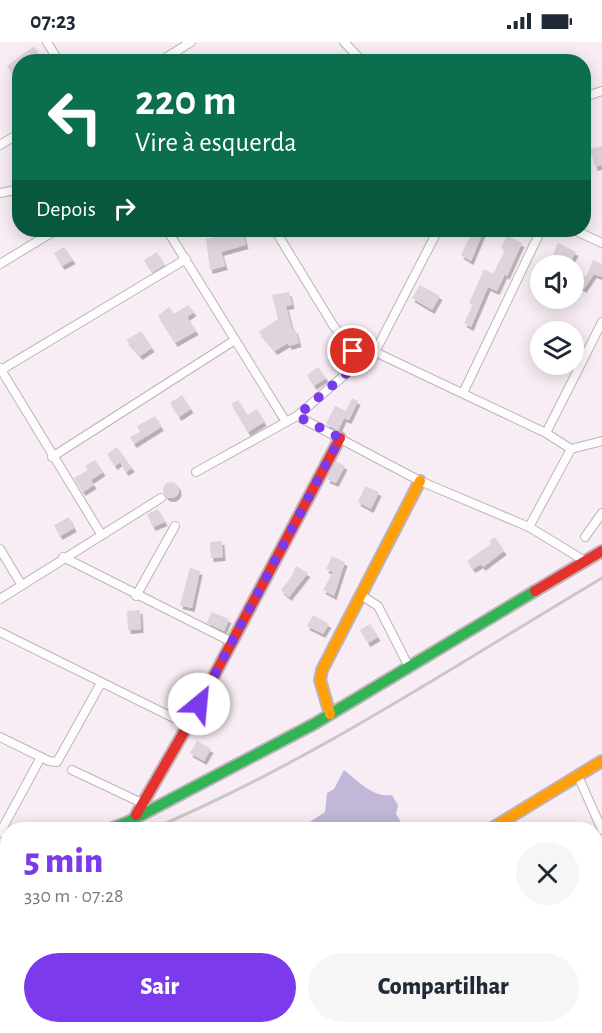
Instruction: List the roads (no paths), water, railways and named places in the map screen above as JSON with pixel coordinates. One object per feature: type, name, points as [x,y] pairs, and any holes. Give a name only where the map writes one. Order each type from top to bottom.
[{"type":"street","points":[[172,54],[191,42]]},
{"type":"street","points":[[344,42],[355,54]]},
{"type":"street","points":[[0,264],[44,237]]},
{"type":"street","points":[[171,237],[286,422]]},
{"type":"street","points":[[279,237],[333,325],[353,351]]},
{"type":"street","points":[[375,352],[434,237]]},
{"type":"street","points":[[463,393],[538,237]]},
{"type":"street","points":[[101,534],[0,369],[186,260]]},
{"type":"street","points":[[546,433],[602,322]]},
{"type":"street","points":[[52,457],[235,340]]},
{"type":"street","points":[[353,351],[364,349],[375,352],[546,433],[571,449],[602,441]]},
{"type":"street","points":[[196,472],[297,416],[348,372],[353,351]]},
{"type":"street","points":[[297,416],[420,481],[529,527],[585,561]]},
{"type":"street","points":[[134,818],[188,725],[340,438]]},
{"type":"street","points":[[529,527],[571,449]]},
{"type":"street","points":[[330,714],[320,680],[322,670],[420,481]]},
{"type":"street","points":[[0,599],[161,498]]},
{"type":"street","points":[[585,537],[602,513]]},
{"type":"street","points":[[136,596],[175,526]]},
{"type":"street","points":[[0,549],[21,584]]},
{"type":"street","points":[[125,822],[330,714],[602,551]]},
{"type":"street","points":[[63,558],[232,642]]},
{"type":"street","points":[[361,595],[378,606],[409,667]]},
{"type":"street","points":[[0,632],[188,725]]},
{"type":"street","points":[[0,737],[41,757],[57,762],[62,757],[101,683]]},
{"type":"street","points":[[6,822],[41,757]]},
{"type":"street","points":[[502,822],[602,761]]},
{"type":"street","points":[[72,770],[144,804]]},
{"type":"street","points":[[578,776],[598,822]]},
{"type":"railway","points":[[168,822],[267,775],[324,744],[602,578]]}]
